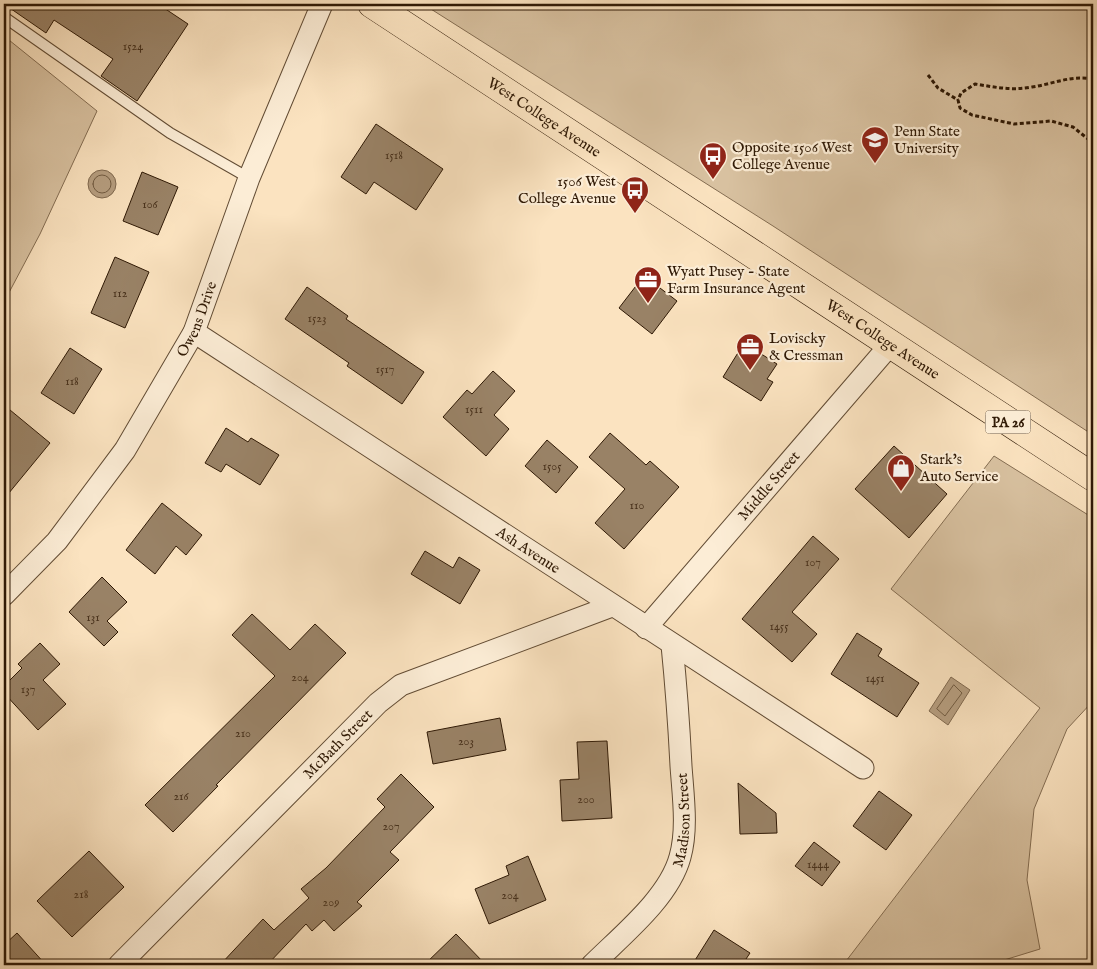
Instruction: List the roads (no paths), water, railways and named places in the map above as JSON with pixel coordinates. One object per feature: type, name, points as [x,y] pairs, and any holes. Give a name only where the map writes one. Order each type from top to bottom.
[{"type":"main road","name":"West College Avenue","points":[[372,4],[1093,477]]},
{"type":"street","name":"Owens Drive","points":[[4,595],[58,541],[119,458],[194,332],[249,178],[322,4]]},
{"type":"street","name":"Ash Avenue","points":[[194,332],[863,768]]},
{"type":"street","name":"Middle Street","points":[[646,628],[890,345]]},
{"type":"street","name":"McBath Street","points":[[119,965],[378,703],[401,685],[612,606]]},
{"type":"street","name":"Madison Street","points":[[592,965],[648,909],[671,876],[680,858],[683,785],[672,645]]},
{"type":"lane","points":[[4,17],[170,133],[249,178]]},
{"type":"water","points":[[102,170],[112,174],[116,184],[112,194],[102,198],[92,194],[88,184],[92,174]]},
{"type":"water","points":[[951,677],[970,690],[948,725],[929,711]]},
{"type":"place","name":"Penn State University","points":[[875,164]]},
{"type":"place","name":"Opposite 1506 West College Avenue","points":[[713,180]]},
{"type":"place","name":"1506 West College Avenue","points":[[635,214]]},
{"type":"place","name":"Wyatt Pusey - State Farm Insurance Agent","points":[[648,304]]},
{"type":"place","name":"Loviscky & Cressman","points":[[750,371]]},
{"type":"place","name":"Stark's Auto Service","points":[[901,492]]}]
